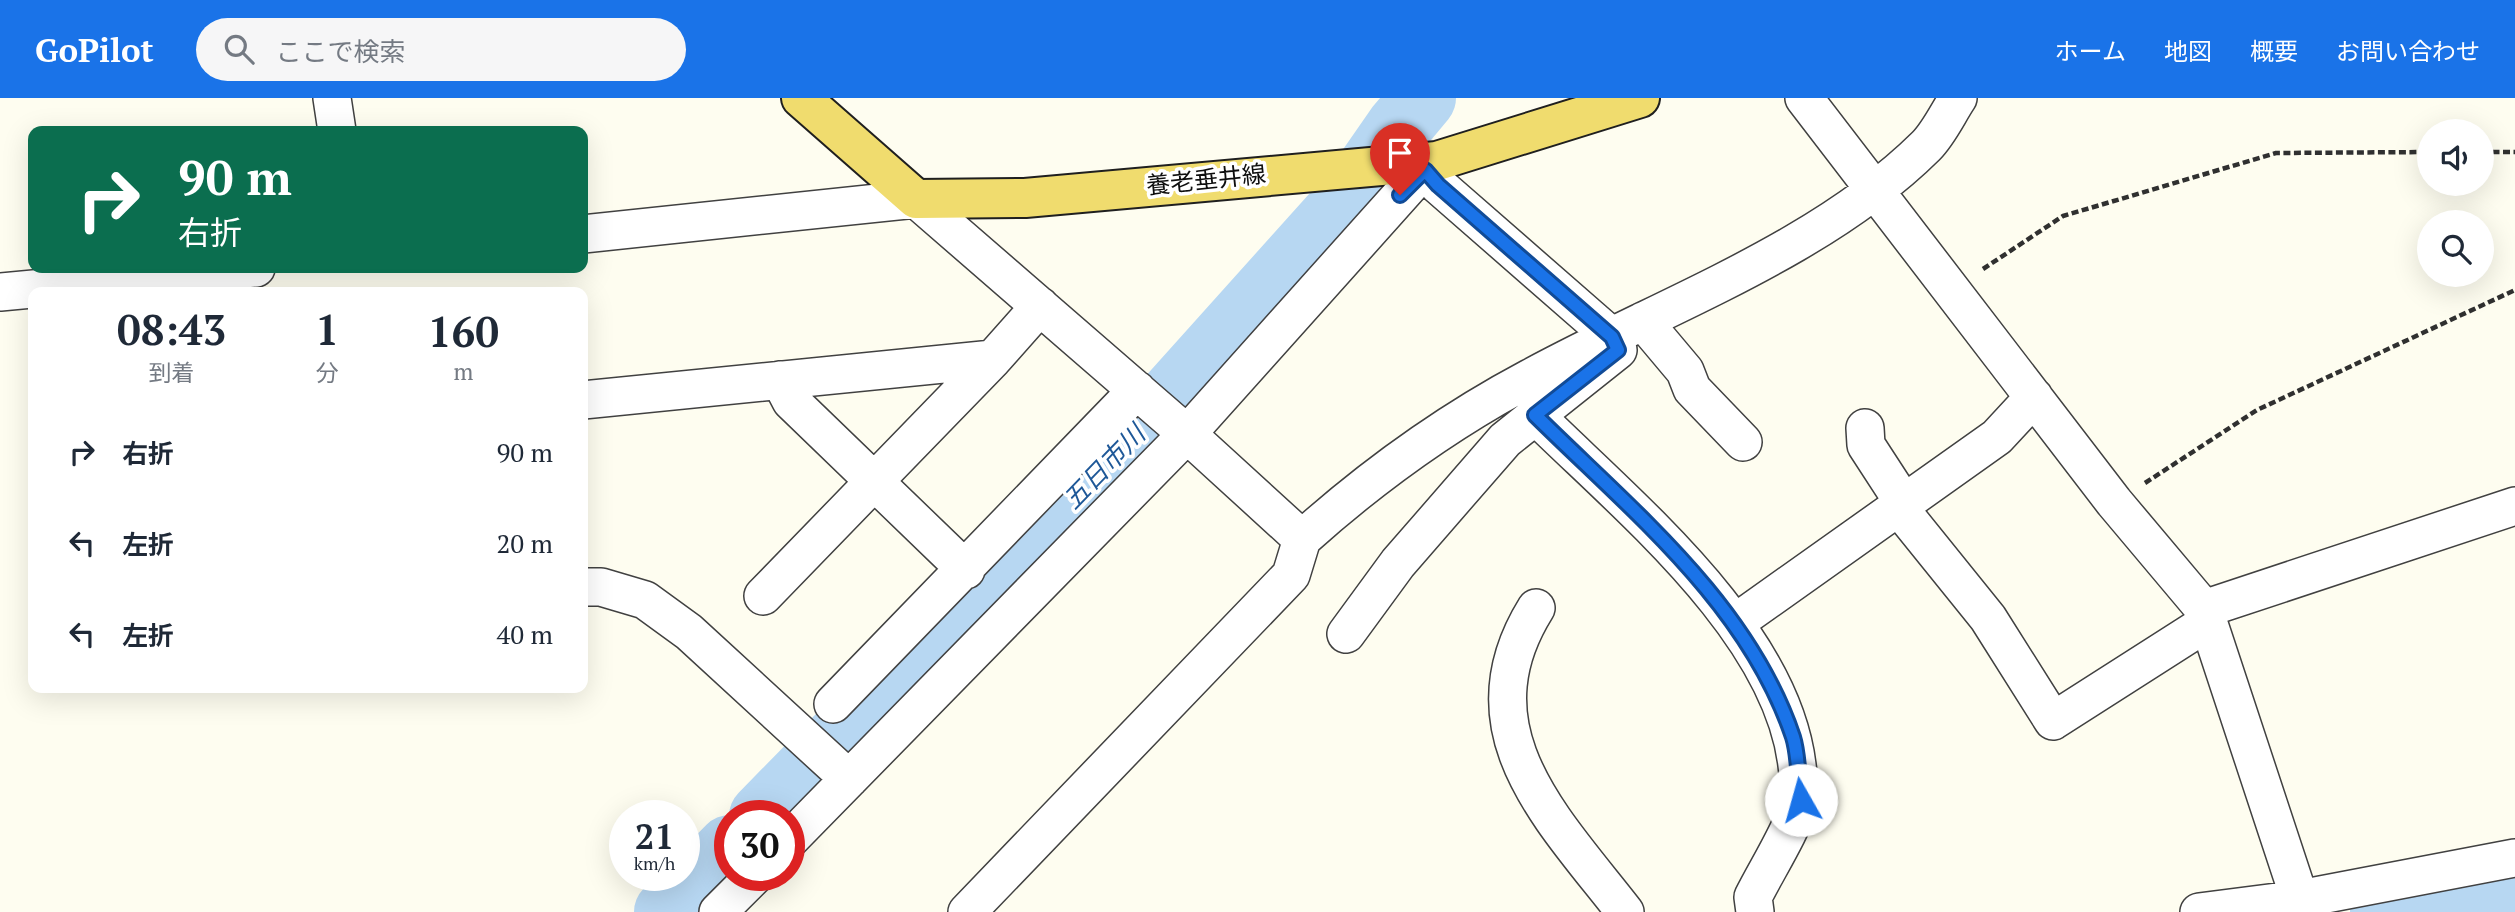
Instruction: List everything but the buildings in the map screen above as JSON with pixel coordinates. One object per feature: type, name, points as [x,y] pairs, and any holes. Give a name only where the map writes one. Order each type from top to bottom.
[{"type":"main road","points":[[801,98],[916,199]]},
{"type":"main road","name":"養老垂井線","points":[[916,199],[1025,198],[1321,169],[1417,165],[1640,98]]},
{"type":"street","points":[[332,98],[336,126]]},
{"type":"street","points":[[1804,98],[2114,502],[2206,616],[2302,906]]},
{"type":"street","points":[[967,912],[1291,575],[1302,539],[1342,503],[1442,433],[1529,378],[1775,254],[1873,191],[1928,145],[1958,98]]},
{"type":"street","points":[[805,824],[1187,434],[1417,165],[1438,185],[1685,371],[1692,389],[1743,442]]},
{"type":"street","points":[[588,233],[916,199],[1187,434],[1302,539]]},
{"type":"street","points":[[53,287],[203,273]]},
{"type":"street","points":[[0,292],[28,289]]},
{"type":"street","points":[[763,596],[993,359],[1040,306]]},
{"type":"street","points":[[1346,634],[1398,563],[1505,440],[1618,350],[1628,329]]},
{"type":"street","points":[[588,399],[993,359]]},
{"type":"street","points":[[780,380],[791,401],[965,570]]},
{"type":"street","points":[[833,704],[1137,390]]},
{"type":"street","points":[[1734,623],[1902,507],[1997,437],[2034,397]]},
{"type":"street","points":[[1535,415],[1684,562],[1734,623],[1758,659],[1794,739],[1801,800],[1753,897],[1755,912]]},
{"type":"street","points":[[1865,428],[1866,445],[1902,507],[1988,618],[2053,721],[2206,616],[2515,506]]},
{"type":"street","points":[[588,587],[601,587],[645,600],[689,632],[849,779]]},
{"type":"street","points":[[1536,608],[1525,626],[1507,683],[1506,710],[1512,745],[1529,781],[1625,912]]},
{"type":"street","points":[[2199,912],[2302,906],[2515,858]]},
{"type":"street","points":[[718,912],[739,891]]},
{"type":"path","points":[[1951,290],[2063,216],[2276,153],[2417,152]]},
{"type":"path","points":[[2494,152],[2515,152]]},
{"type":"path","points":[[2114,502],[2257,410],[2515,290]]},
{"type":"waterway","name":"五日市川","points":[[778,800],[1146,425],[1348,200],[1398,128],[1423,98]]},
{"type":"waterway","name":"五日市川","points":[[667,912],[714,864]]},
{"type":"waterway","points":[[2383,912],[2515,886]]},
{"type":"route","points":[[1400,195],[1425,170],[1438,185],[1612,337],[1618,350],[1535,415],[1684,562],[1734,623],[1758,659],[1794,739],[1801,800]]}]
